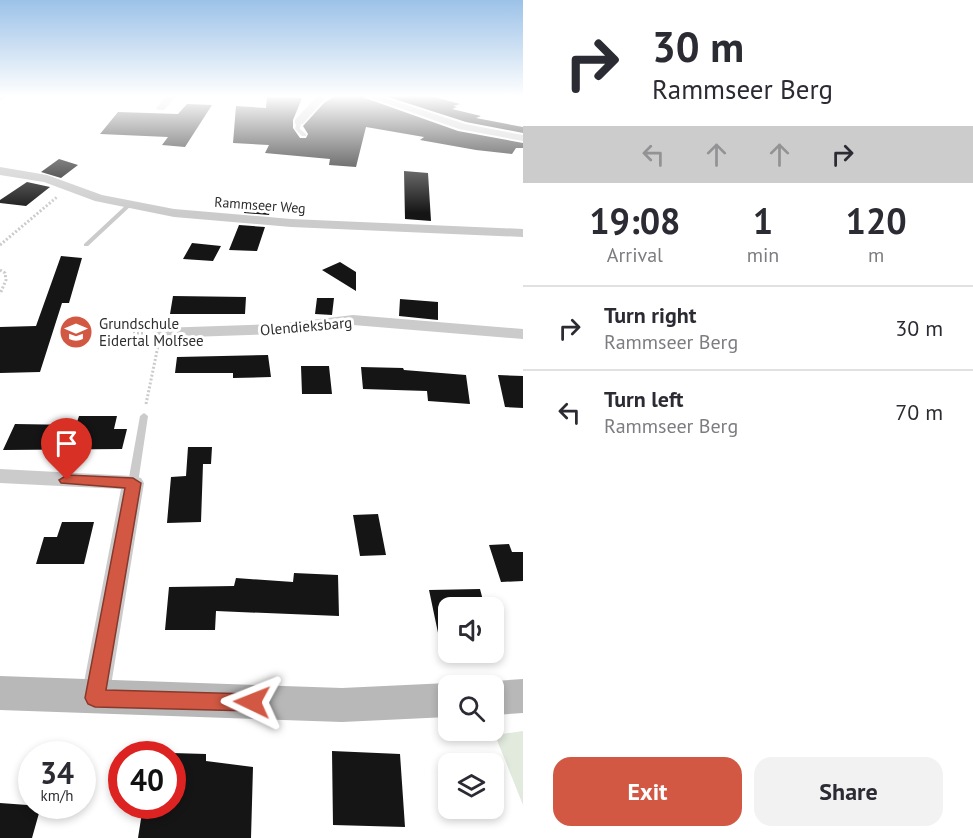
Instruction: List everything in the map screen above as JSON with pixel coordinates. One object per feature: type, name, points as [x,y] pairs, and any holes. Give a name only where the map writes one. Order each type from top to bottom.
[{"type":"street","points":[[507,135],[523,138]]},
{"type":"street","name":"Rammseer Weg","points":[[0,171],[28,175],[99,198],[174,213],[291,224],[523,233]]},
{"type":"street","name":"Olendieksbarg","points":[[160,333],[278,329],[352,320],[523,334]]},
{"type":"street","points":[[0,476],[133,483],[95,698]]},
{"type":"street","points":[[0,693],[342,705],[438,700]]},
{"type":"street","points":[[504,697],[523,696]]},
{"type":"lane","points":[[86,245],[129,205]]},
{"type":"lane","points":[[133,483],[144,416]]},
{"type":"path","points":[[0,245],[69,187]]},
{"type":"path","points":[[0,270],[5,273],[6,280],[0,294]]},
{"type":"path","points":[[133,333],[160,333],[144,416]]},
{"type":"shaded area","points":[[523,731],[523,805],[497,741],[504,741],[504,734]]},
{"type":"building","points":[[125,135],[193,135],[185,147],[162,145],[168,137]]},
{"type":"building","points":[[234,135],[298,135],[300,138],[306,138],[307,135],[364,135],[356,167],[329,165],[330,159],[265,153],[269,145],[233,143]]},
{"type":"building","points":[[413,135],[480,135],[523,143],[523,148],[516,148],[512,154],[476,150],[420,140],[424,137]]},
{"type":"building","points":[[59,159],[78,165],[61,178],[41,172]]},
{"type":"building","points":[[404,171],[428,173],[431,221],[405,219]]},
{"type":"building","points":[[27,182],[50,187],[26,206],[0,203],[0,200]]},
{"type":"building","points":[[247,203],[272,203],[269,215],[244,213]]},
{"type":"building","points":[[239,225],[265,227],[257,251],[229,250]]},
{"type":"building","points":[[192,243],[221,246],[213,261],[183,259]]},
{"type":"building","points":[[61,256],[82,258],[69,303],[62,303],[40,372],[0,373],[0,327],[36,326]]},
{"type":"building","points":[[340,262],[356,272],[356,291],[322,270]]},
{"type":"building","points":[[173,296],[246,297],[245,314],[170,314]]},
{"type":"building","points":[[317,298],[334,298],[332,315],[315,314]]},
{"type":"building","points":[[400,299],[438,302],[438,320],[399,316]]},
{"type":"building","points":[[268,355],[271,377],[233,378],[233,373],[175,373],[177,357]]},
{"type":"building","points":[[301,366],[329,366],[332,394],[302,394]]},
{"type":"building","points":[[361,367],[403,368],[404,370],[466,375],[470,404],[428,401],[427,391],[363,389]]},
{"type":"building","points":[[498,375],[523,376],[523,408],[505,407]]},
{"type":"building","points":[[79,416],[117,416],[114,429],[127,429],[122,449],[3,450],[15,424],[76,425]]},
{"type":"building","points":[[188,447],[212,447],[211,464],[203,464],[201,522],[167,523],[171,477],[186,476]]},
{"type":"building","points":[[378,514],[386,555],[360,556],[353,515]]},
{"type":"building","points":[[62,522],[94,522],[84,564],[36,564],[44,537],[57,537]]},
{"type":"building","points":[[509,544],[512,552],[523,552],[523,581],[501,582],[489,545]]},
{"type":"building","points":[[294,573],[338,575],[339,616],[216,611],[215,630],[165,630],[169,587],[234,586],[236,578],[293,582]]},
{"type":"building","points":[[480,589],[482,597],[438,597],[438,633],[429,590]]},
{"type":"building","points":[[332,751],[400,754],[405,827],[333,825]]},
{"type":"building","points":[[186,753],[206,754],[206,761],[253,767],[251,838],[138,838],[141,819],[186,819]]},
{"type":"building","points":[[0,803],[18,804],[18,819],[37,819],[32,838],[0,838]]},
{"type":"place","name":"Grundschule Eidertal Molfsee","points":[[76,332]]},
{"type":"route","points":[[67,480],[133,483],[95,698],[252,702]]}]
